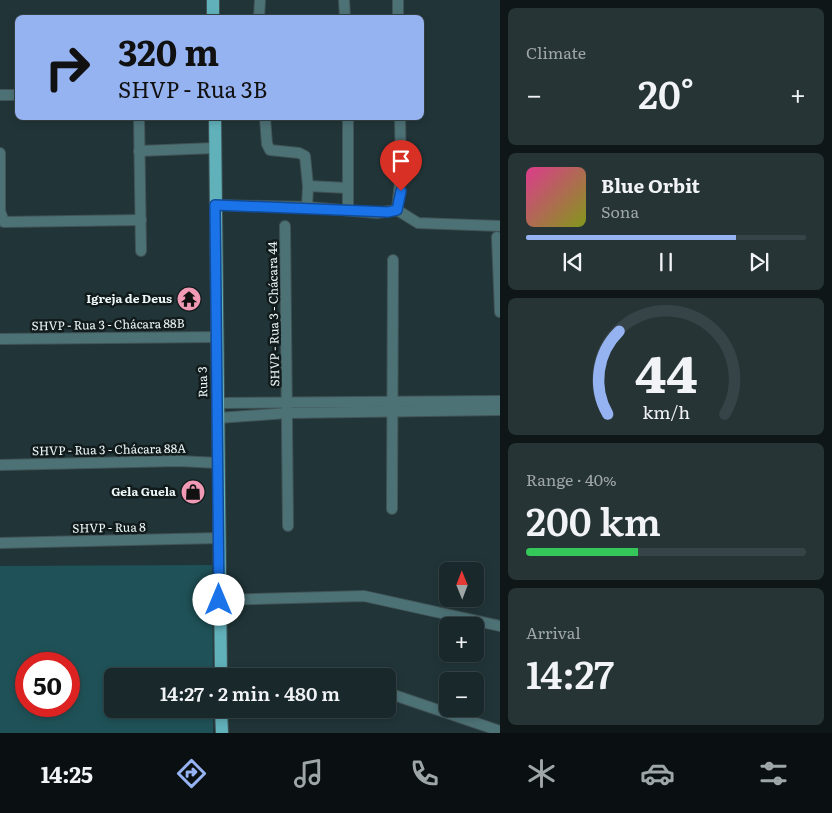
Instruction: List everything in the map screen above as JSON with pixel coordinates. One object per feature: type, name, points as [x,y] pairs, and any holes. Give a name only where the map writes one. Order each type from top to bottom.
[{"type":"main road","points":[[213,0],[213,15]]},
{"type":"main road","name":"Rua 3","points":[[215,120],[221,668]]},
{"type":"main road","points":[[221,718],[222,733]]},
{"type":"street","points":[[258,15],[260,0]]},
{"type":"street","points":[[344,0],[345,15]]},
{"type":"street","points":[[398,0],[398,15]]},
{"type":"street","points":[[0,95],[15,95]]},
{"type":"street","points":[[138,120],[141,251]]},
{"type":"street","points":[[266,120],[268,148],[274,152],[303,154],[306,159],[307,207]]},
{"type":"street","points":[[348,120],[348,210]]},
{"type":"street","points":[[397,210],[402,173],[400,120]]},
{"type":"street","points":[[139,150],[216,148]]},
{"type":"street","points":[[0,153],[1,218],[6,223],[141,220]]},
{"type":"street","points":[[308,186],[348,188]]},
{"type":"street","points":[[215,205],[307,207],[382,212],[397,210],[418,224],[500,226]]},
{"type":"street","name":"SHVP - Rua 3 - Chácara 44","points":[[285,226],[288,526]]},
{"type":"street","points":[[496,237],[500,312]]},
{"type":"street","points":[[392,260],[392,509]]},
{"type":"street","name":"SHVP - Rua 3 - Chácara 88B","points":[[0,339],[216,337]]},
{"type":"street","name":"SHVP - Rua 3 - Chácara 44","points":[[393,407],[500,401]]},
{"type":"street","points":[[259,403],[259,415]]},
{"type":"street","name":"SHVP - Rua 3 - Chácara 44","points":[[217,404],[259,403],[288,408],[393,407],[500,410],[500,418]]},
{"type":"street","name":"SHVP - Rua 3 - Chácara 44","points":[[218,418],[259,415],[288,408]]},
{"type":"street","name":"SHVP - Rua 3 - Chácara 88A","points":[[0,465],[179,461],[218,463]]},
{"type":"street","name":"SHVP - Rua 8","points":[[0,543],[219,538]]},
{"type":"street","points":[[219,600],[364,596],[500,626]]},
{"type":"street","points":[[396,696],[500,730]]},
{"type":"shaded area","points":[[212,565],[213,668],[104,668],[104,718],[213,718],[213,733],[0,733],[0,566]]},
{"type":"place","name":"Igreja de Deus","points":[[189,299]]},
{"type":"place","name":"Gela Guela","points":[[193,492]]},
{"type":"route","points":[[219,600],[215,205],[307,207],[388,212],[397,210],[401,191]]}]
